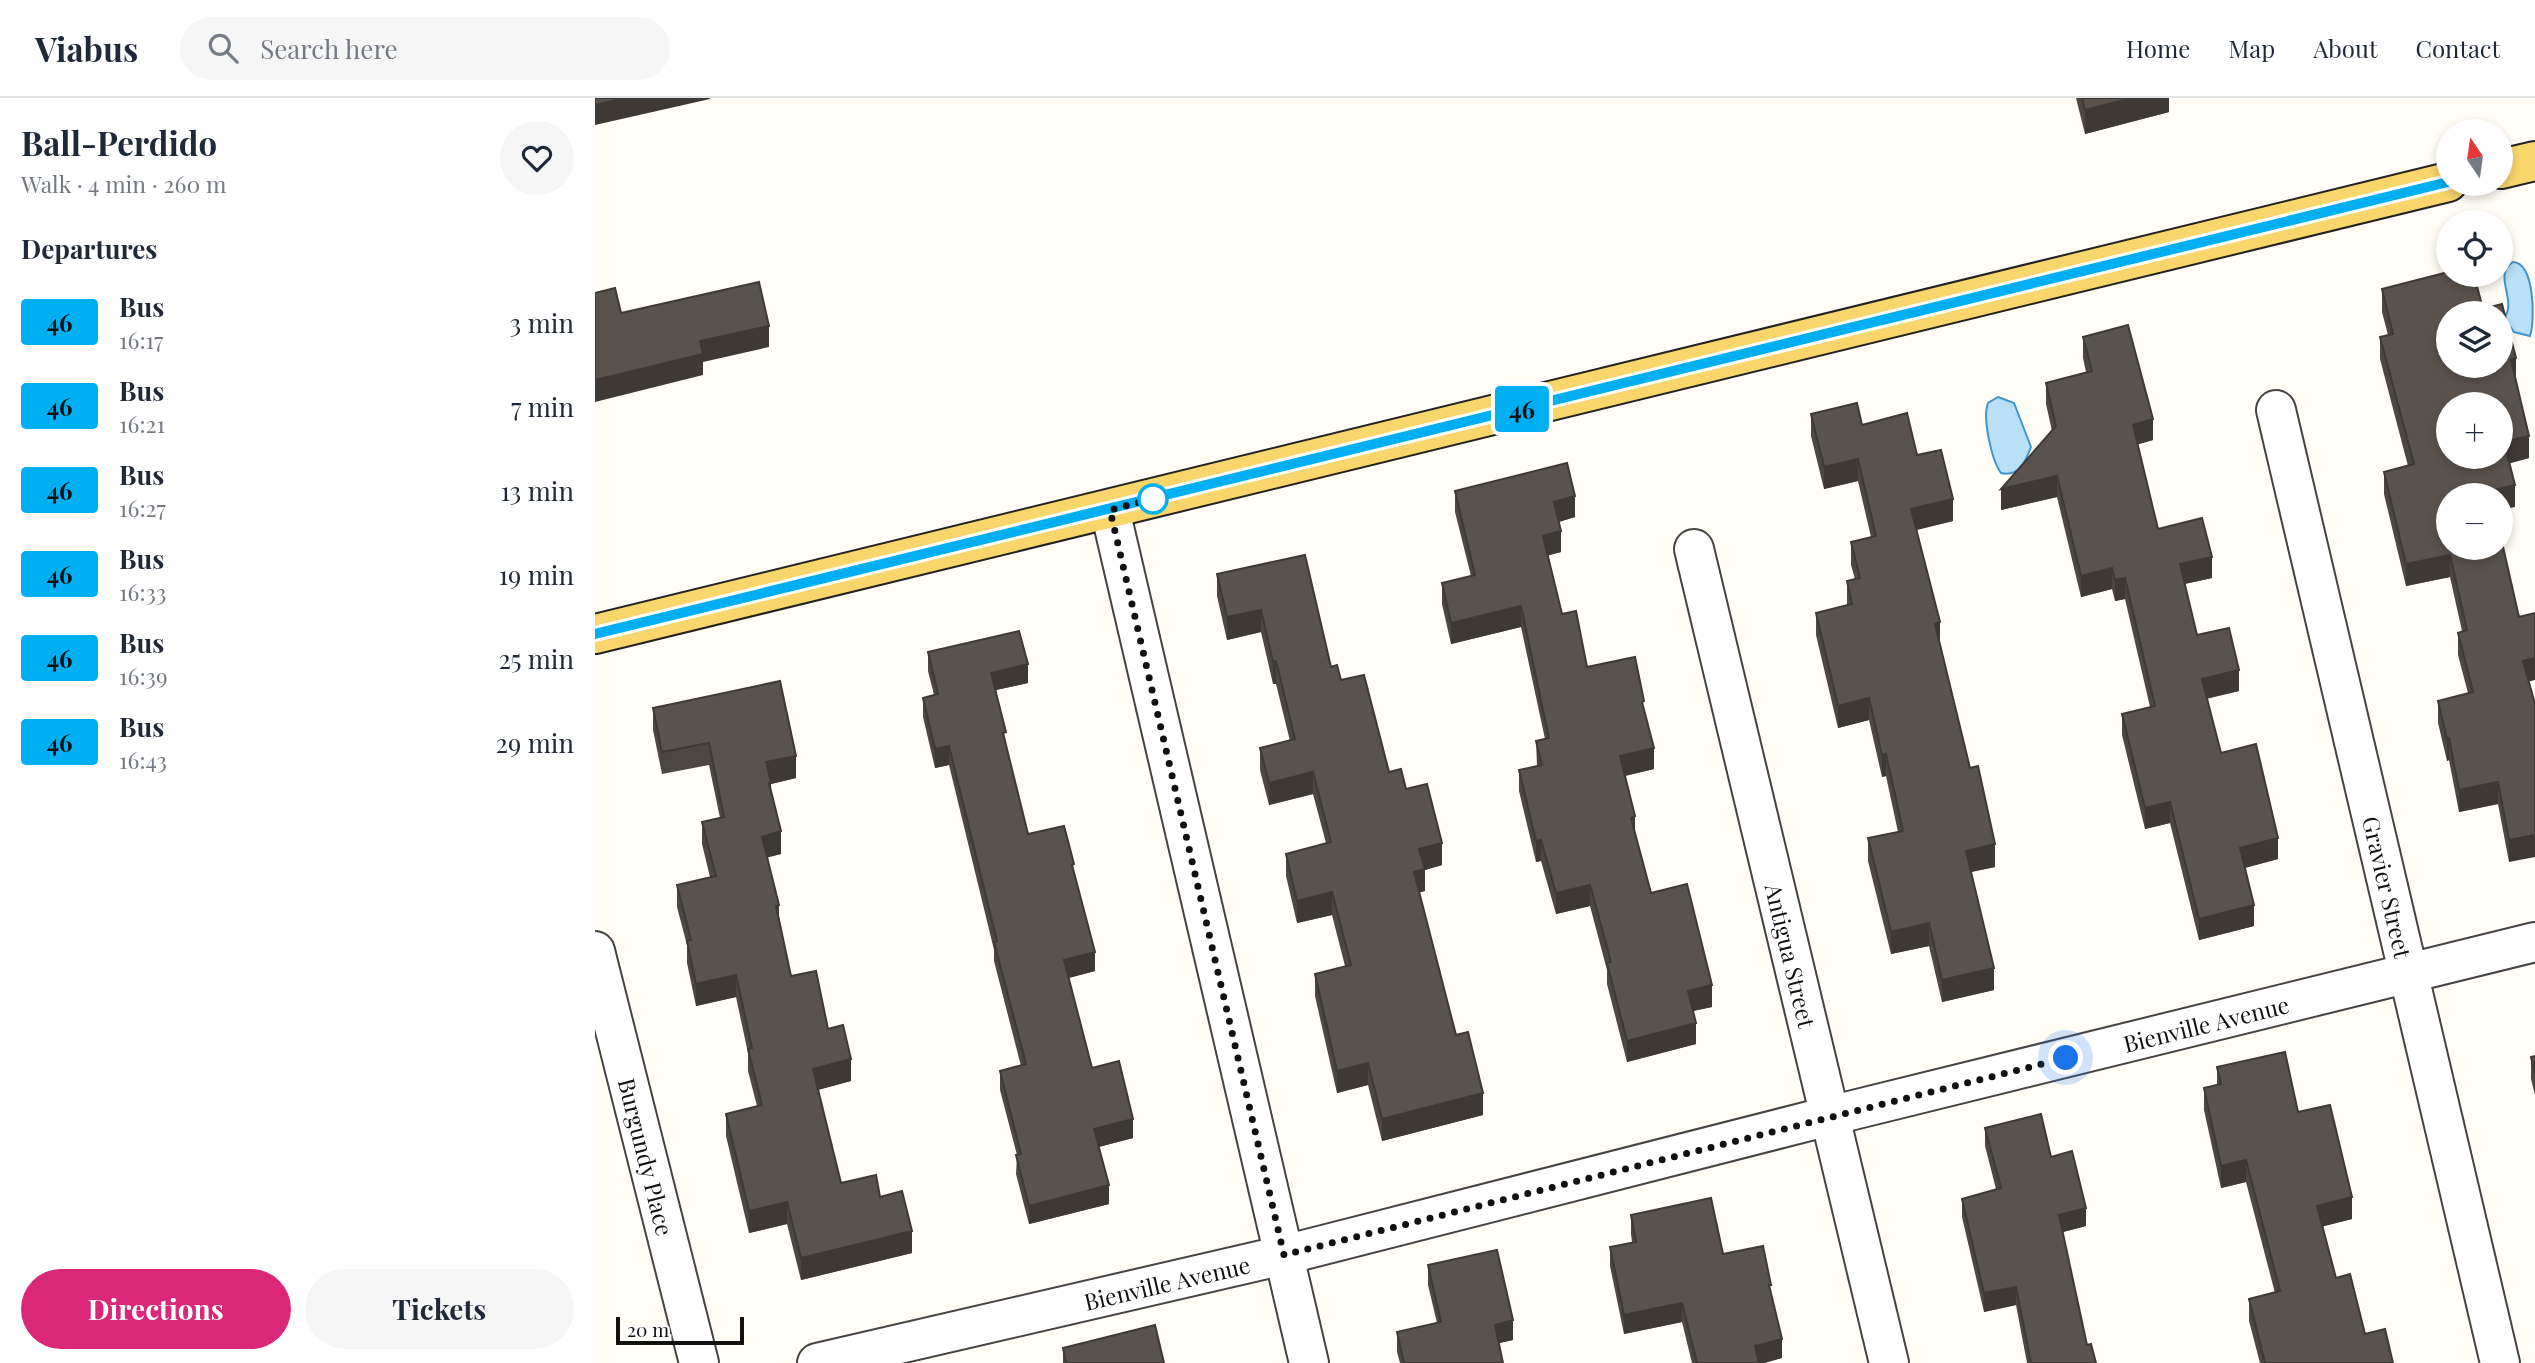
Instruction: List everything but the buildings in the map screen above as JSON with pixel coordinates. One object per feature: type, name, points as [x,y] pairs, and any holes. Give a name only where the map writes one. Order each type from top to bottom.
[{"type":"main road","points":[[2513,166],[2535,161]]},
{"type":"main road","points":[[595,634],[2436,185]]},
{"type":"street","name":"Gravier Street","points":[[2276,410],[2500,1363]]},
{"type":"street","points":[[1110,510],[1309,1363]]},
{"type":"street","name":"Antigua Street","points":[[1694,549],[1889,1363]]},
{"type":"street","name":"Bienville Avenue","points":[[817,1363],[1284,1255],[1829,1116],[2535,942]]},
{"type":"street","name":"Burgundy Place","points":[[595,951],[699,1363]]},
{"type":"water","points":[[2513,262],[2526,272],[2532,294],[2533,318],[2530,336],[2513,331],[2513,301],[2508,301],[2506,287],[2513,287]]},
{"type":"water","points":[[1998,397],[2014,403],[2031,447],[2021,467],[2007,474],[2001,473],[1998,467],[1987,429],[1988,403]]},
{"type":"bus line","name":"46","points":[[595,634],[2436,185]]},
{"type":"route","points":[[1153,499],[1164,496],[1110,510],[1284,1255],[2066,1058]]}]
